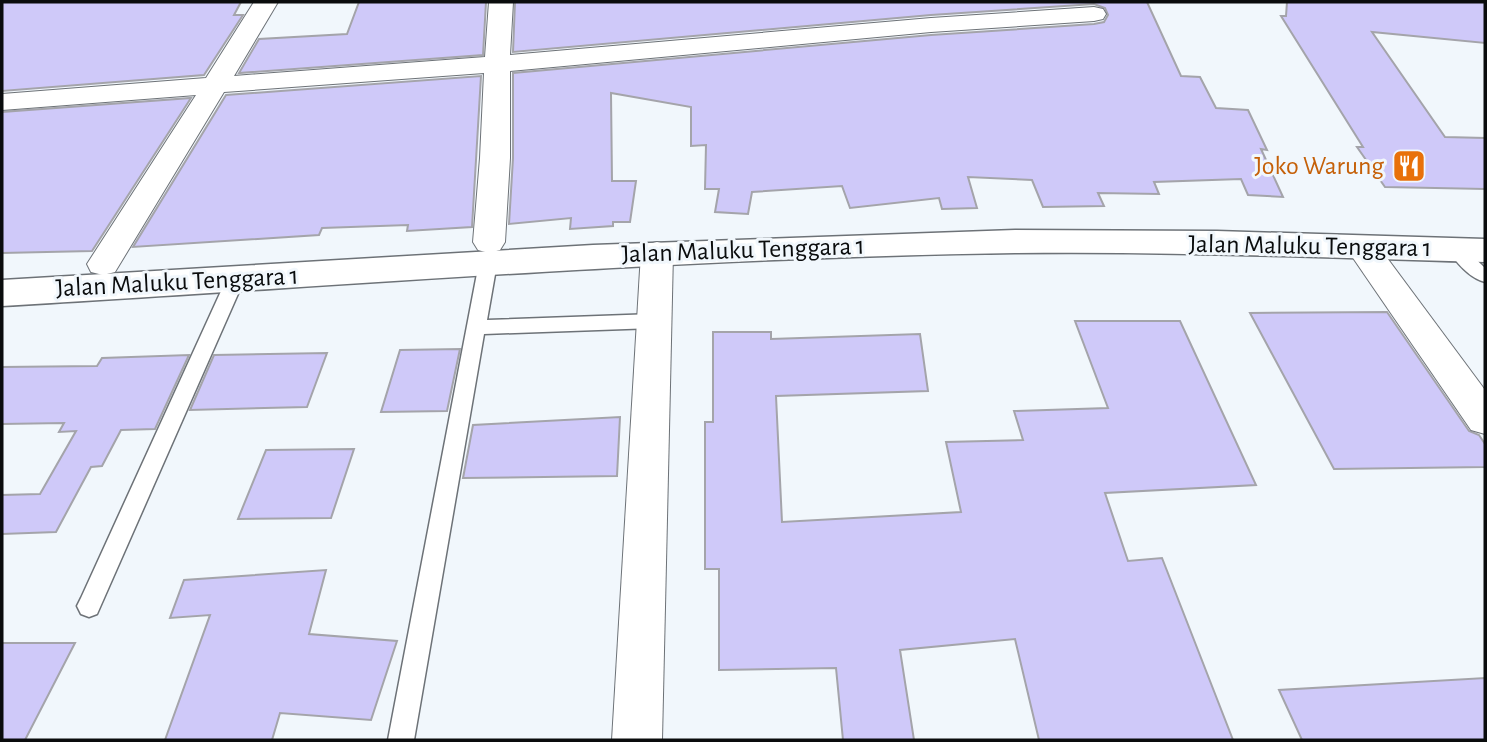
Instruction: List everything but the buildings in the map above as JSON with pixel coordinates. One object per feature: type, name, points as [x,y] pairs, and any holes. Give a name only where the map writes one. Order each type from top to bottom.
[{"type":"highway","name":"Jalan Maluku Tenggara 1","points":[[2,293],[236,278],[489,252],[804,226],[1013,221],[1223,221],[1485,228]]},
{"type":"highway","name":"Jalan Maluku Tenggara 1","points":[[2,268],[489,252],[657,253],[952,243],[1471,250]]},
{"type":"street","points":[[489,252],[501,2]]},
{"type":"street","points":[[103,264],[215,85],[271,3]]},
{"type":"street","points":[[2,102],[1094,14]]},
{"type":"street","points":[[1362,247],[1485,419]]},
{"type":"street","points":[[637,740],[657,253]]},
{"type":"lane","points":[[1471,250],[1475,271],[1485,276]]},
{"type":"lane","points":[[401,740],[489,252]]},
{"type":"lane","points":[[89,606],[236,278]]},
{"type":"lane","points":[[477,327],[654,321]]},
{"type":"place","name":"Joko Warung","points":[[1409,166]]}]
